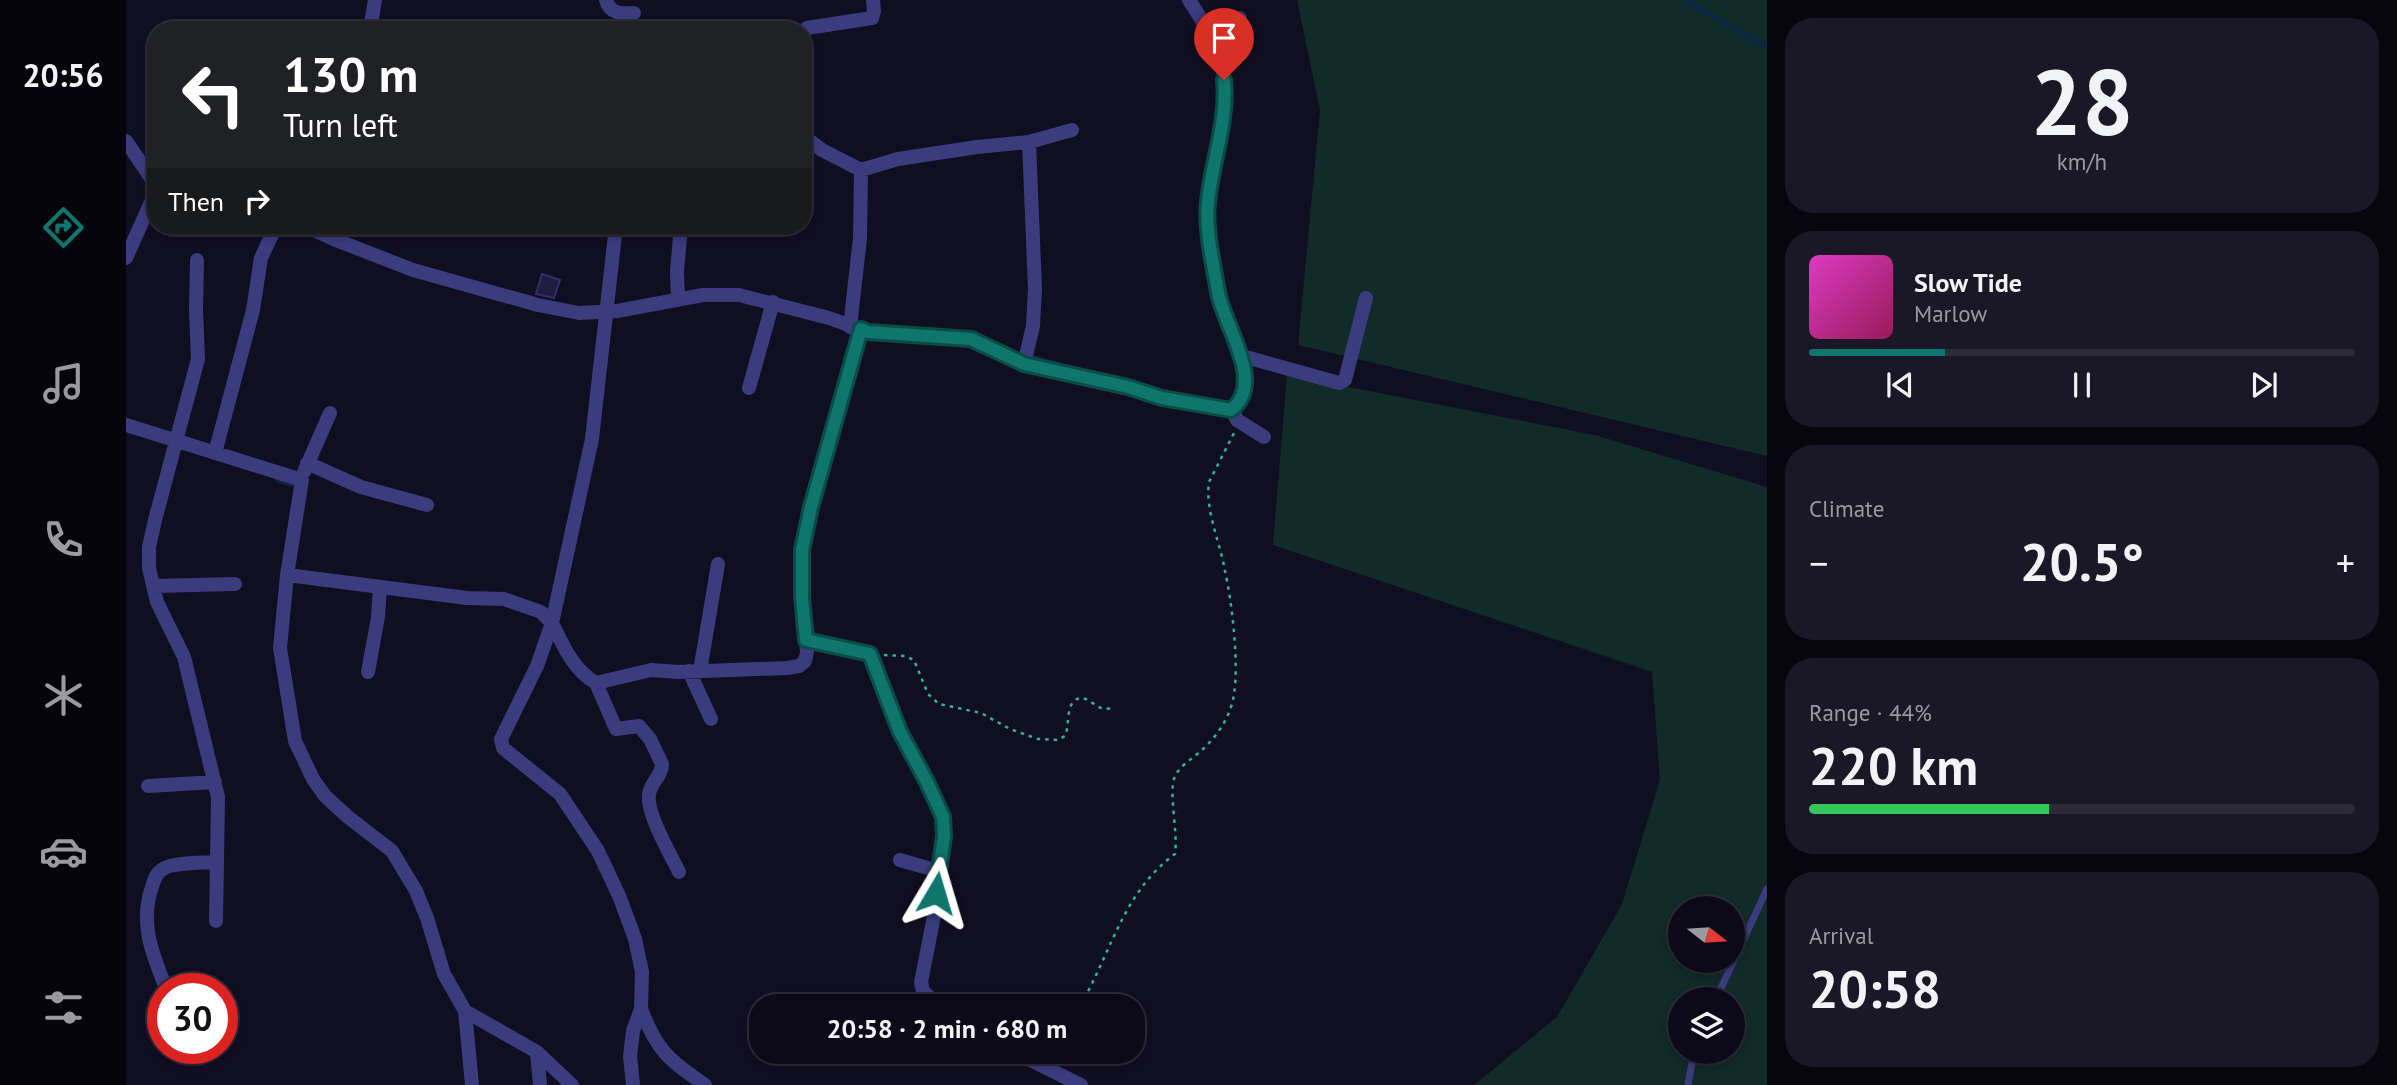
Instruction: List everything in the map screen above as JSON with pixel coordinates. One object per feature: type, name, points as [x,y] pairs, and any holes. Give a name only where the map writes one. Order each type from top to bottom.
[{"type":"street","points":[[374,21],[375,0]]},
{"type":"street","points":[[606,0],[613,11],[622,14],[634,13]]},
{"type":"street","points":[[812,27],[872,18],[873,0]]},
{"type":"street","points":[[1189,0],[1204,21],[1219,62],[1226,97],[1208,199],[1208,221],[1220,302],[1242,356],[1246,377],[1245,388],[1234,415]]},
{"type":"street","points":[[1204,21],[1240,18]]},
{"type":"street","points":[[812,143],[861,170],[898,159],[1029,142],[1072,130]]},
{"type":"street","points":[[126,141],[147,172]]},
{"type":"street","points":[[1024,364],[1033,326],[1035,289],[1029,142]]},
{"type":"street","points":[[596,683],[651,670],[694,671],[799,666],[805,662],[807,652],[802,597],[802,550],[856,328],[861,170]]},
{"type":"street","points":[[126,258],[147,211]]},
{"type":"street","points":[[215,453],[253,310],[261,258],[272,235]]},
{"type":"street","points":[[341,235],[397,264],[472,288],[579,313],[704,295],[739,295],[829,317],[868,332],[971,339],[1024,364],[1234,415],[1264,437]]},
{"type":"street","points":[[616,235],[592,439],[552,623],[537,666],[501,739],[503,748],[560,794],[598,851],[620,898],[635,939],[642,972],[641,1009],[633,1031],[630,1056],[633,1085]]},
{"type":"street","points":[[678,299],[680,235]]},
{"type":"street","points":[[197,260],[198,359],[149,547],[149,568],[157,602],[184,657],[218,797],[216,921]]},
{"type":"street","points":[[1242,356],[1339,383],[1345,380],[1366,298]]},
{"type":"street","points":[[749,388],[773,302]]},
{"type":"street","points":[[330,412],[302,480],[287,575],[280,648],[295,741],[324,796],[392,851],[416,891],[444,974],[465,1011],[472,1085]]},
{"type":"street","points":[[126,425],[302,480]]},
{"type":"street","points":[[307,463],[361,487],[427,505]]},
{"type":"street","points":[[711,719],[694,671],[718,564]]},
{"type":"street","points":[[287,575],[467,598],[504,599],[541,612],[552,623],[568,654],[585,677],[596,683],[616,729],[639,726],[650,739],[662,764],[659,775],[651,786],[649,806],[679,872]]},
{"type":"street","points":[[153,586],[234,583]]},
{"type":"street","points":[[368,672],[378,617],[380,587]]},
{"type":"street","points":[[806,640],[870,654],[900,732],[943,817],[944,836],[934,916],[921,982],[927,994]]},
{"type":"street","points":[[148,786],[215,782]]},
{"type":"street","points":[[900,860],[938,871]]},
{"type":"street","points":[[160,973],[145,924],[149,895],[156,874],[165,867],[217,862]]},
{"type":"street","points":[[641,1009],[650,1033],[669,1060],[705,1085]]},
{"type":"street","points":[[465,1011],[537,1052],[572,1085]]},
{"type":"street","points":[[537,1052],[540,1085]]},
{"type":"street","points":[[1038,1064],[1081,1085]]},
{"type":"lane","points":[[1722,987],[1767,889]]},
{"type":"lane","points":[[1688,1085],[1692,1064]]},
{"type":"path","points":[[1087,994],[1125,911],[1160,865],[1175,854],[1175,777],[1218,733],[1232,702],[1234,661],[1231,607],[1208,489],[1237,427],[1234,415]]},
{"type":"path","points":[[870,654],[905,656],[914,660],[928,694],[939,704],[981,713],[999,724],[1038,739],[1058,740],[1065,736],[1070,709],[1073,702],[1079,699],[1104,709],[1115,708]]},
{"type":"green space","points":[[1297,0],[1767,0],[1767,456],[1298,345],[1320,110]]},
{"type":"green space","points":[[1287,375],[1595,435],[1767,487],[1767,1085],[1474,1085],[1557,1017],[1622,904],[1660,780],[1652,672],[1273,545]]},
{"type":"building","points":[[542,274],[560,280],[554,298],[536,294]]},
{"type":"waterway","points":[[1684,0],[1767,47]]},
{"type":"waterway","points":[[1028,356],[1060,365]]},
{"type":"waterway","points":[[278,480],[297,486]]},
{"type":"route","points":[[936,893],[944,836],[943,817],[900,732],[870,654],[806,640],[802,550],[811,507],[861,329],[868,332],[971,339],[1024,364],[1217,409],[1231,410],[1237,406],[1245,388],[1246,377],[1242,356],[1220,302],[1208,221],[1208,199],[1224,116],[1224,80]]}]
